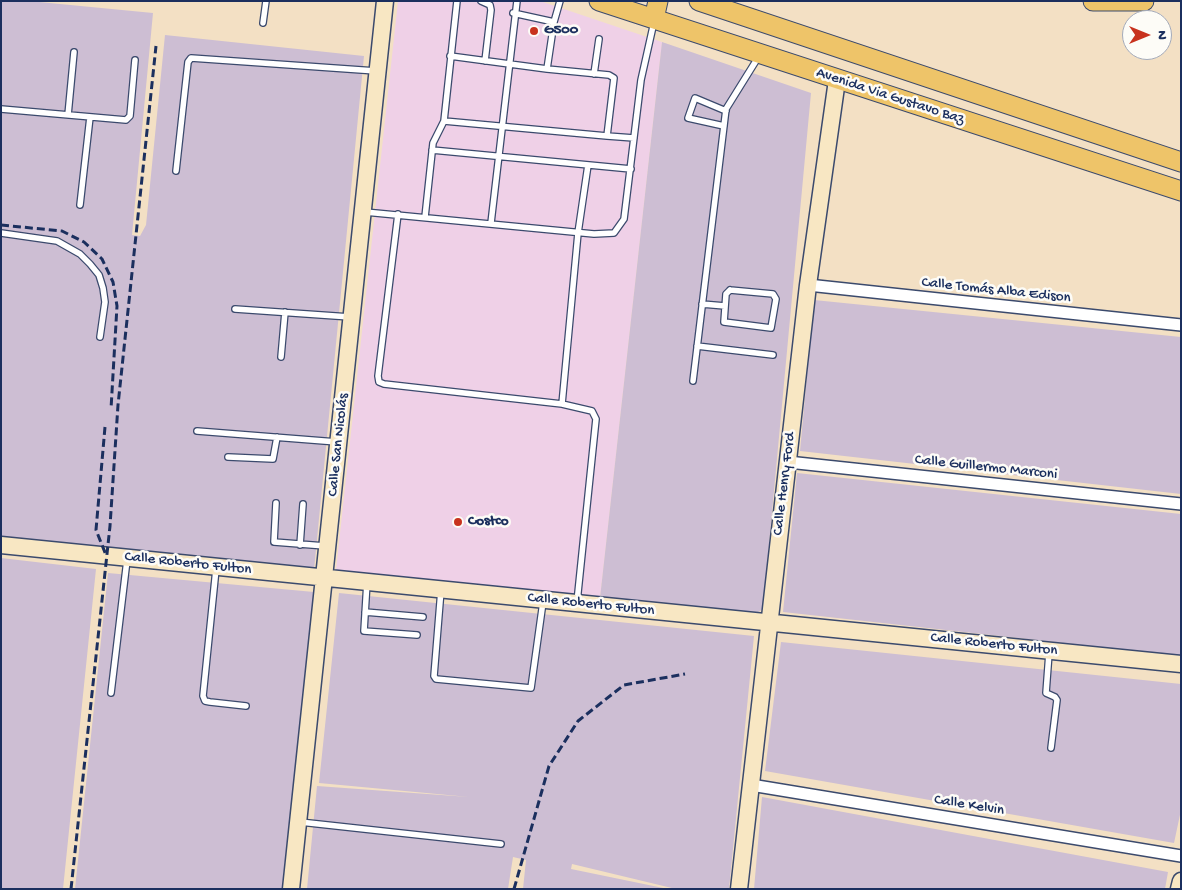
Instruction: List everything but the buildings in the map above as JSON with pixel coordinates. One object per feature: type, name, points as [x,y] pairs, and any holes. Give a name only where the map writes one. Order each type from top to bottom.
[{"type":"main road","name":"Avenida Via Gustavo Baz","points":[[599,1],[656,10],[760,54],[1181,191]]},
{"type":"main road","name":"Avenida Via Gustavo Baz","points":[[699,1],[1181,162]]},
{"type":"main road","points":[[1093,1],[1144,1]]},
{"type":"street","name":"Calle San Nicolás","points":[[292,889],[324,578],[365,212],[385,1]]},
{"type":"street","name":"Calle Henry Ford","points":[[739,889],[808,286],[837,80]]},
{"type":"street","name":"Calle Tomás Alba Edison","points":[[808,286],[1181,326]]},
{"type":"street","name":"Calle Guillermo Marconi","points":[[788,462],[1181,504]]},
{"type":"street","name":"Calle Roberto Fulton","points":[[1,545],[1181,664]]},
{"type":"street","name":"Calle Kelvin","points":[[751,785],[1181,856]]},
{"type":"street","points":[[1179,889],[1181,881]]},
{"type":"lane","points":[[263,23],[266,1]]},
{"type":"lane","points":[[425,217],[432,143],[444,121],[457,1]]},
{"type":"lane","points":[[481,1],[490,5],[491,10],[485,60]]},
{"type":"lane","points":[[491,223],[513,13],[516,1]]},
{"type":"lane","points":[[547,69],[554,22],[560,1]]},
{"type":"lane","points":[[365,212],[578,233],[614,233],[624,219],[641,80],[656,10]]},
{"type":"lane","points":[[513,13],[554,22]]},
{"type":"lane","points":[[594,74],[599,39]]},
{"type":"lane","points":[[68,115],[74,52]]},
{"type":"lane","points":[[692,381],[726,112],[760,54]]},
{"type":"lane","points":[[450,56],[610,75],[614,78],[607,136]]},
{"type":"lane","points":[[176,171],[188,62],[191,58],[378,71]]},
{"type":"lane","points":[[1,109],[129,119],[135,60]]},
{"type":"lane","points":[[724,126],[688,118],[695,98],[726,112]]},
{"type":"lane","points":[[80,205],[90,117]]},
{"type":"lane","points":[[444,121],[634,138]]},
{"type":"lane","points":[[432,150],[631,169]]},
{"type":"lane","points":[[562,404],[578,233],[588,165]]},
{"type":"lane","points":[[398,214],[378,376],[379,382],[562,404],[592,411],[596,418],[577,603]]},
{"type":"lane","points":[[1,233],[57,240],[80,254],[90,264],[98,275],[103,288],[105,302],[100,337]]},
{"type":"lane","points":[[730,290],[773,294],[776,299],[773,325],[768,329],[727,324],[724,319],[725,306],[727,291],[730,290]]},
{"type":"lane","points":[[702,304],[725,306]]},
{"type":"lane","points":[[235,309],[353,317]]},
{"type":"lane","points":[[280,356],[285,312]]},
{"type":"lane","points":[[697,346],[773,355]]},
{"type":"lane","points":[[197,432],[340,442]]},
{"type":"lane","points":[[228,457],[273,459],[277,437]]},
{"type":"lane","points":[[276,503],[274,542],[328,546]]},
{"type":"lane","points":[[300,544],[303,504]]},
{"type":"lane","points":[[111,693],[127,558]]},
{"type":"lane","points":[[217,567],[203,696],[205,700],[210,702],[246,706]]},
{"type":"lane","points":[[367,582],[363,628],[366,632],[417,635]]},
{"type":"lane","points":[[441,590],[434,678],[526,688],[531,688],[534,682],[544,600]]},
{"type":"lane","points":[[365,612],[424,617]]},
{"type":"lane","points":[[1050,651],[1046,693],[1057,700],[1051,748]]},
{"type":"lane","points":[[298,821],[501,844]]},
{"type":"shaded area","points":[[1,1],[29,1],[153,13],[132,235],[140,236],[146,225],[165,35],[364,56],[314,570],[1,539]]},
{"type":"shaded area","points":[[398,1],[540,1],[662,42],[600,598],[336,570]]},
{"type":"shaded area","points":[[662,42],[811,93],[763,609],[755,614],[600,598]]},
{"type":"shaded area","points":[[814,300],[1181,337],[1181,494],[800,451]]},
{"type":"shaded area","points":[[797,473],[1181,514],[1181,656],[783,612]]},
{"type":"shaded area","points":[[1,558],[96,569],[63,889],[1,889]]},
{"type":"shaded area","points":[[108,573],[314,592],[282,889],[75,889]]},
{"type":"shaded area","points":[[339,593],[754,636],[729,889],[676,889],[572,864],[571,869],[668,889],[523,889],[526,860],[513,857],[508,889],[307,889],[317,786],[469,797],[319,783]]},
{"type":"shaded area","points":[[781,642],[1181,684],[1181,810],[1174,843],[765,771]]},
{"type":"shaded area","points":[[762,797],[1168,872],[1165,889],[754,889]]},
{"type":"railway","points":[[71,889],[110,526],[118,405],[156,46]]},
{"type":"railway","points":[[1,225],[62,231],[84,242],[102,259],[113,282],[117,306],[111,409]]},
{"type":"railway","points":[[105,427],[96,530],[106,555]]},
{"type":"railway","points":[[514,889],[549,766],[578,721],[624,685],[685,674]]},
{"type":"place","name":"G500","points":[[534,31]]},
{"type":"place","name":"Costco","points":[[458,522]]}]
